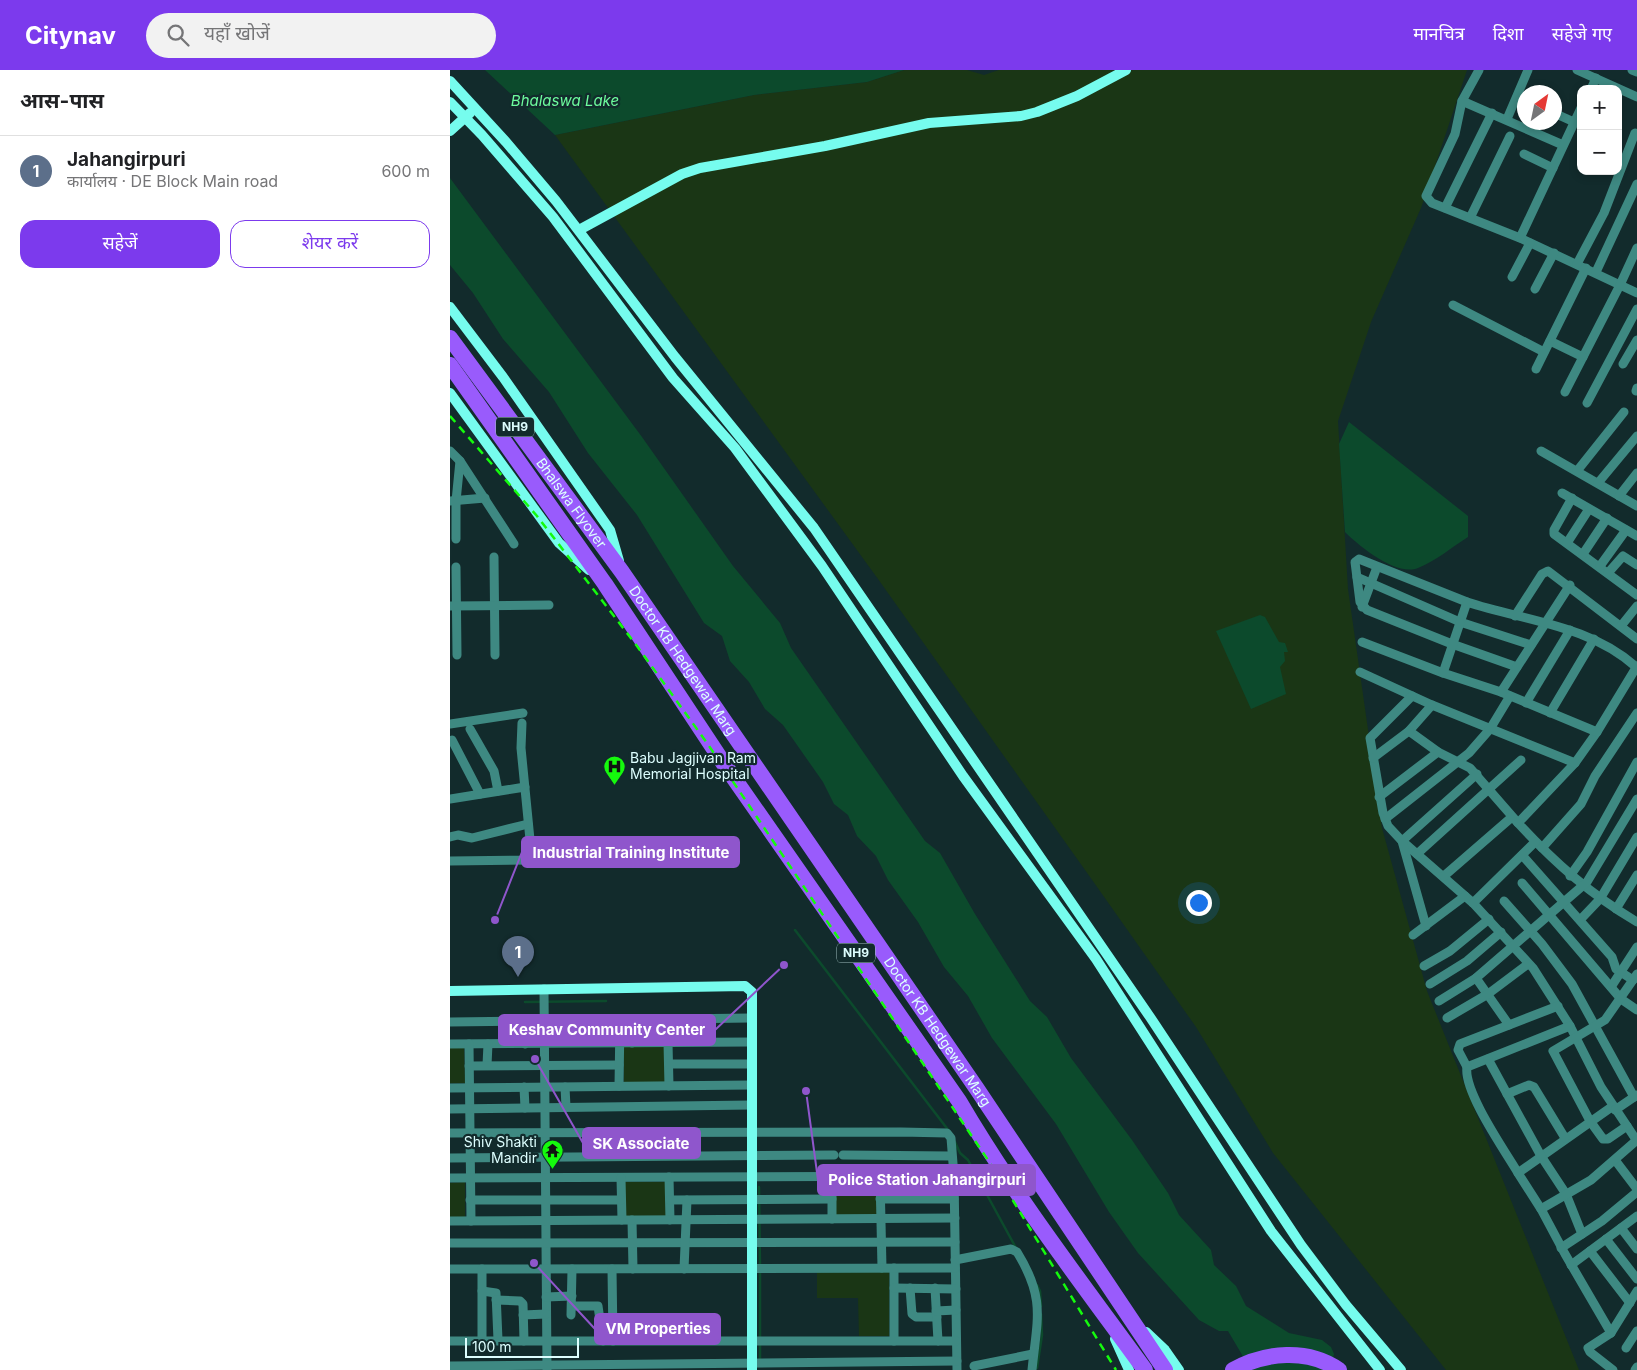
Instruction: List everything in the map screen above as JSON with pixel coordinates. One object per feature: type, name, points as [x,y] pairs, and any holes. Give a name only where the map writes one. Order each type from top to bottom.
[{"type":"highway","name":"Bhalswa Flyover","points":[[450,338],[622,572]]},
{"type":"highway","name":"Bhalswa Flyover","points":[[450,365],[605,584]]},
{"type":"highway","name":"Doctor KB Hedgewar Marg","points":[[622,572],[977,1089],[1161,1364]]},
{"type":"highway","name":"Doctor KB Hedgewar Marg","points":[[605,584],[724,764],[959,1101],[981,1138],[1108,1322],[1138,1369]]},
{"type":"highway","points":[[1233,1370],[1263,1358],[1296,1355],[1323,1362],[1339,1370]]},
{"type":"main road","points":[[578,230],[682,174],[700,168],[825,146],[929,123],[1021,116],[1037,112],[1077,96],[1126,70]]},
{"type":"main road","points":[[450,81],[506,142],[578,230],[675,357],[825,543],[1150,1017],[1301,1245],[1346,1305],[1401,1370]]},
{"type":"main road","points":[[466,98],[452,107],[465,118],[552,217],[664,366],[735,448],[822,566],[963,776],[1096,959],[1272,1231],[1380,1370]]},
{"type":"main road","points":[[450,130],[476,108]]},
{"type":"main road","points":[[450,308],[503,377],[610,530],[622,572]]},
{"type":"main road","points":[[664,366],[675,357]]},
{"type":"main road","points":[[450,393],[559,544],[605,584]]},
{"type":"main road","points":[[450,991],[745,986],[752,992],[750,1018],[752,1366]]},
{"type":"main road","points":[[1122,1308],[1165,1350],[1179,1370]]},
{"type":"street","points":[[1479,70],[1462,101],[1455,134],[1426,196],[1432,203],[1520,238],[1596,272],[1637,294]]},
{"type":"street","points":[[1524,85],[1528,70]]},
{"type":"street","points":[[1577,70],[1637,97]]},
{"type":"street","points":[[1632,70],[1637,72]]},
{"type":"street","points":[[1593,85],[1596,78]]},
{"type":"street","points":[[1462,101],[1563,145]]},
{"type":"street","points":[[1507,119],[1517,104]]},
{"type":"street","points":[[1445,208],[1492,113]]},
{"type":"street","points":[[1520,238],[1577,116]]},
{"type":"street","points":[[1562,117],[1574,122]]},
{"type":"street","points":[[1536,369],[1582,266],[1635,134]]},
{"type":"street","points":[[1470,218],[1510,136]]},
{"type":"street","points":[[1524,154],[1553,168]]},
{"type":"street","points":[[1596,272],[1637,184]]},
{"type":"street","points":[[1512,277],[1530,243]]},
{"type":"street","points":[[1565,392],[1637,248]]},
{"type":"street","points":[[1535,289],[1554,254]]},
{"type":"street","points":[[1453,305],[1544,352]]},
{"type":"street","points":[[1587,403],[1637,309]]},
{"type":"street","points":[[1623,364],[1637,340]]},
{"type":"street","points":[[1550,341],[1583,357]]},
{"type":"street","points":[[1576,471],[1624,412]]},
{"type":"street","points":[[1598,484],[1637,436]]},
{"type":"street","points":[[450,451],[460,461],[514,544]]},
{"type":"street","points":[[1541,451],[1637,506]]},
{"type":"street","points":[[456,539],[453,501],[460,461]]},
{"type":"street","points":[[1619,496],[1637,473]]},
{"type":"street","points":[[1562,493],[1637,536]]},
{"type":"street","points":[[453,501],[485,498]]},
{"type":"street","points":[[1572,498],[1553,532],[1637,595]]},
{"type":"street","points":[[1567,543],[1589,509]]},
{"type":"street","points":[[1583,554],[1607,518]]},
{"type":"street","points":[[1600,566],[1626,530]]},
{"type":"street","points":[[1608,573],[1623,556],[1637,565]]},
{"type":"street","points":[[494,557],[495,655]]},
{"type":"street","points":[[1362,607],[1356,560],[1467,602],[1544,622],[1594,639],[1613,648],[1637,667],[1597,732],[1575,763],[1515,820],[1444,876]]},
{"type":"street","points":[[456,567],[454,606],[457,655]]},
{"type":"street","points":[[1362,607],[1377,567]]},
{"type":"street","points":[[1516,616],[1545,571],[1552,572],[1637,639]]},
{"type":"street","points":[[1357,577],[1460,622],[1531,645]]},
{"type":"street","points":[[1500,692],[1544,622],[1570,586]]},
{"type":"street","points":[[1443,673],[1467,602]]},
{"type":"street","points":[[454,606],[549,605]]},
{"type":"street","points":[[1621,626],[1637,606]]},
{"type":"street","points":[[1362,607],[1452,644],[1517,667]]},
{"type":"street","points":[[1526,703],[1570,630]]},
{"type":"street","points":[[1550,713],[1594,639]]},
{"type":"street","points":[[1362,642],[1443,673],[1500,692],[1597,732]]},
{"type":"street","points":[[1360,672],[1432,705],[1575,763]]},
{"type":"street","points":[[1412,696],[1371,736],[1379,797],[1388,826],[1402,841],[1473,903],[1514,946],[1558,1006],[1614,1108],[1637,1140],[1591,1180],[1541,1209]]},
{"type":"street","points":[[1385,819],[1460,762],[1490,729],[1510,696]]},
{"type":"street","points":[[1373,758],[1409,731],[1432,705]]},
{"type":"street","points":[[450,724],[523,713]]},
{"type":"street","points":[[1473,903],[1522,854],[1538,845],[1580,804],[1594,776],[1637,713]]},
{"type":"street","points":[[450,861],[532,860],[520,748],[522,723]]},
{"type":"street","points":[[470,729],[494,771],[498,791]]},
{"type":"street","points":[[1409,731],[1438,752],[1460,762],[1477,774],[1515,820],[1570,876],[1600,899],[1634,920],[1637,910]]},
{"type":"street","points":[[454,739],[453,751],[480,794]]},
{"type":"street","points":[[1379,797],[1438,752]]},
{"type":"street","points":[[1417,854],[1521,760]]},
{"type":"street","points":[[1570,876],[1587,852],[1637,762]]},
{"type":"street","points":[[1402,841],[1477,774]]},
{"type":"street","points":[[450,799],[525,786]]},
{"type":"street","points":[[1439,1001],[1476,978],[1583,885],[1598,866],[1637,799]]},
{"type":"street","points":[[450,836],[458,835],[472,838],[528,824]]},
{"type":"street","points":[[1580,920],[1600,899],[1637,837]]},
{"type":"street","points":[[1402,841],[1426,926]]},
{"type":"street","points":[[1522,854],[1612,957],[1616,969],[1621,973],[1635,977],[1605,1020],[1556,1048],[1554,1054],[1590,1121],[1605,1140],[1627,1126]]},
{"type":"street","points":[[1616,909],[1637,874]]},
{"type":"street","points":[[1522,883],[1610,987],[1621,999],[1637,1010]]},
{"type":"street","points":[[1413,935],[1465,896]]},
{"type":"street","points":[[1504,901],[1572,984],[1635,1096],[1590,1121],[1518,1173]]},
{"type":"street","points":[[1424,966],[1450,952],[1489,919]]},
{"type":"street","points":[[1430,984],[1466,962],[1501,932]]},
{"type":"street","points":[[1610,987],[1637,947]]},
{"type":"street","points":[[1447,1018],[1488,994],[1528,964]]},
{"type":"street","points":[[1476,978],[1509,1025]]},
{"type":"street","points":[[544,989],[547,1367]]},
{"type":"street","points":[[1558,1006],[1458,1046],[1458,1050],[1468,1066],[1470,1084],[1479,1108],[1541,1209],[1561,1248],[1611,1333]]},
{"type":"street","points":[[450,1022],[750,1018]]},
{"type":"street","points":[[632,1019],[632,1043]]},
{"type":"street","points":[[619,1086],[620,1020]]},
{"type":"street","points":[[525,1044],[526,1021]]},
{"type":"street","points":[[1468,1066],[1570,1026]]},
{"type":"street","points":[[450,1044],[750,1042]]},
{"type":"street","points":[[668,1043],[669,1086]]},
{"type":"street","points":[[468,1044],[470,1221]]},
{"type":"street","points":[[487,1066],[488,1044]]},
{"type":"street","points":[[1488,1059],[1541,1156],[1566,1194],[1582,1234]]},
{"type":"street","points":[[469,1066],[619,1064]]},
{"type":"street","points":[[669,1064],[750,1064]]},
{"type":"street","points":[[450,1088],[750,1085]]},
{"type":"street","points":[[1507,1094],[1529,1085],[1534,1087],[1565,1138]]},
{"type":"street","points":[[524,1087],[525,1108]]},
{"type":"street","points":[[565,1087],[566,1107]]},
{"type":"street","points":[[450,1109],[751,1105]]},
{"type":"street","points":[[450,1133],[947,1133],[951,1138],[954,1176],[957,1365],[489,1368],[450,1366]]},
{"type":"street","points":[[450,1158],[951,1156]]},
{"type":"street","points":[[1561,1248],[1582,1234],[1637,1190],[1614,1160]]},
{"type":"street","points":[[450,1178],[954,1176]]},
{"type":"street","points":[[832,1177],[832,1219]]},
{"type":"street","points":[[880,1177],[882,1268]]},
{"type":"street","points":[[621,1178],[622,1220]]},
{"type":"street","points":[[669,1178],[670,1220]]},
{"type":"street","points":[[670,1200],[832,1199]]},
{"type":"street","points":[[880,1199],[954,1199]]},
{"type":"street","points":[[470,1200],[621,1200]]},
{"type":"street","points":[[684,1269],[687,1200]]},
{"type":"street","points":[[1571,1265],[1637,1216]]},
{"type":"street","points":[[450,1221],[955,1218]]},
{"type":"street","points":[[632,1220],[633,1269]]},
{"type":"street","points":[[1621,1228],[1637,1249]]},
{"type":"street","points":[[1606,1239],[1637,1279]]},
{"type":"street","points":[[450,1243],[955,1242]]},
{"type":"street","points":[[450,1269],[894,1268],[955,1264],[1011,1249],[1017,1252],[1036,1289],[1038,1302],[1032,1370]]},
{"type":"street","points":[[1590,1251],[1630,1303]]},
{"type":"street","points":[[894,1268],[894,1341]]},
{"type":"street","points":[[482,1269],[482,1340]]},
{"type":"street","points":[[572,1269],[571,1311],[595,1305],[600,1308],[603,1340]]},
{"type":"street","points":[[612,1269],[613,1341]]},
{"type":"street","points":[[894,1288],[956,1289]]},
{"type":"street","points":[[910,1288],[912,1314],[916,1317],[956,1310]]},
{"type":"street","points":[[936,1288],[938,1341]]},
{"type":"street","points":[[482,1291],[496,1292],[498,1340]]},
{"type":"street","points":[[1612,1370],[1590,1352],[1588,1348],[1611,1333],[1637,1291]]},
{"type":"street","points":[[546,1297],[572,1296]]},
{"type":"street","points":[[496,1300],[522,1302],[524,1341]]},
{"type":"street","points":[[523,1315],[546,1314]]},
{"type":"street","points":[[1626,1348],[1637,1331]]},
{"type":"street","points":[[450,1340],[956,1341]]},
{"type":"street","points":[[974,1366],[1033,1354]]},
{"type":"shaded area","points":[[904,70],[967,70],[984,75],[999,70],[1467,70],[1421,208],[1371,322],[1338,421],[1348,589],[1382,828],[1427,991],[1579,1370],[1446,1370],[1273,1153],[1196,1027],[878,579],[555,135],[754,95],[867,82]]},
{"type":"shaded area","points":[[624,1047],[665,1047],[665,1082],[624,1083]]},
{"type":"shaded area","points":[[450,1048],[464,1048],[465,1083],[450,1083]]},
{"type":"shaded area","points":[[836,1180],[877,1180],[877,1216],[836,1216]]},
{"type":"shaded area","points":[[465,1182],[465,1218],[450,1218],[450,1183]]},
{"type":"shaded area","points":[[625,1182],[665,1182],[666,1217],[625,1217]]},
{"type":"shaded area","points":[[817,1272],[889,1272],[889,1336],[859,1336],[858,1298],[817,1298]]},
{"type":"water","name":"Bhalaswa Lake","points":[[485,70],[904,70],[867,82],[754,95],[555,135]]},
{"type":"water","points":[[450,178],[642,437],[733,566],[780,623],[791,648],[925,841],[940,853],[975,914],[1030,1001],[1047,1017],[1071,1058],[1132,1140],[1168,1193],[1179,1215],[1211,1250],[1214,1265],[1236,1286],[1246,1306],[1289,1333],[1322,1340],[1331,1347],[1334,1354],[1330,1370],[1251,1370],[1228,1331],[1219,1331],[1199,1320],[1138,1253],[1109,1212],[1056,1124],[992,1038],[968,996],[944,967],[918,922],[888,880],[876,856],[857,836],[848,815],[834,804],[823,782],[783,725],[765,709],[749,682],[730,661],[722,636],[704,623],[637,515],[588,453],[549,392],[503,339],[473,293],[450,265]]},
{"type":"water","points":[[1349,422],[1468,516],[1468,537],[1431,562],[1409,570],[1379,559],[1345,532],[1339,444]]},
{"type":"water","points":[[1260,615],[1265,617],[1279,642],[1285,643],[1288,652],[1284,652],[1285,661],[1280,667],[1286,694],[1251,709],[1216,631]]},
{"type":"waterway","points":[[795,930],[949,1131]]},
{"type":"waterway","points":[[525,1002],[606,1001]]},
{"type":"waterway","points":[[955,1142],[960,1153],[968,1160],[1016,1248]]},
{"type":"waterway","points":[[759,1187],[760,1266]]},
{"type":"waterway","points":[[760,1271],[760,1338]]},
{"type":"waterway","points":[[1037,1285],[1040,1291],[1041,1306]]},
{"type":"waterway","points":[[1037,1368],[1042,1335],[1041,1314]]},
{"type":"waterway","points":[[760,1344],[760,1361]]},
{"type":"railway","points":[[450,416],[537,516],[637,646],[707,743],[992,1166],[1116,1370]]},
{"type":"place","name":"Babu Jagjivan Ram Memorial Hospital","points":[[614,785]]},
{"type":"place","name":"Industrial Training Institute","points":[[495,920]]},
{"type":"place","name":"Keshav Community Center","points":[[784,965]]},
{"type":"place","name":"Jahangirpuri","points":[[518,977]]},
{"type":"place","name":"SK Associate","points":[[535,1059]]},
{"type":"place","name":"Police Station Jahangirpuri","points":[[806,1091]]},
{"type":"place","name":"Shiv Shakti Mandir","points":[[553,1169]]},
{"type":"place","name":"VM Properties","points":[[534,1263]]}]
